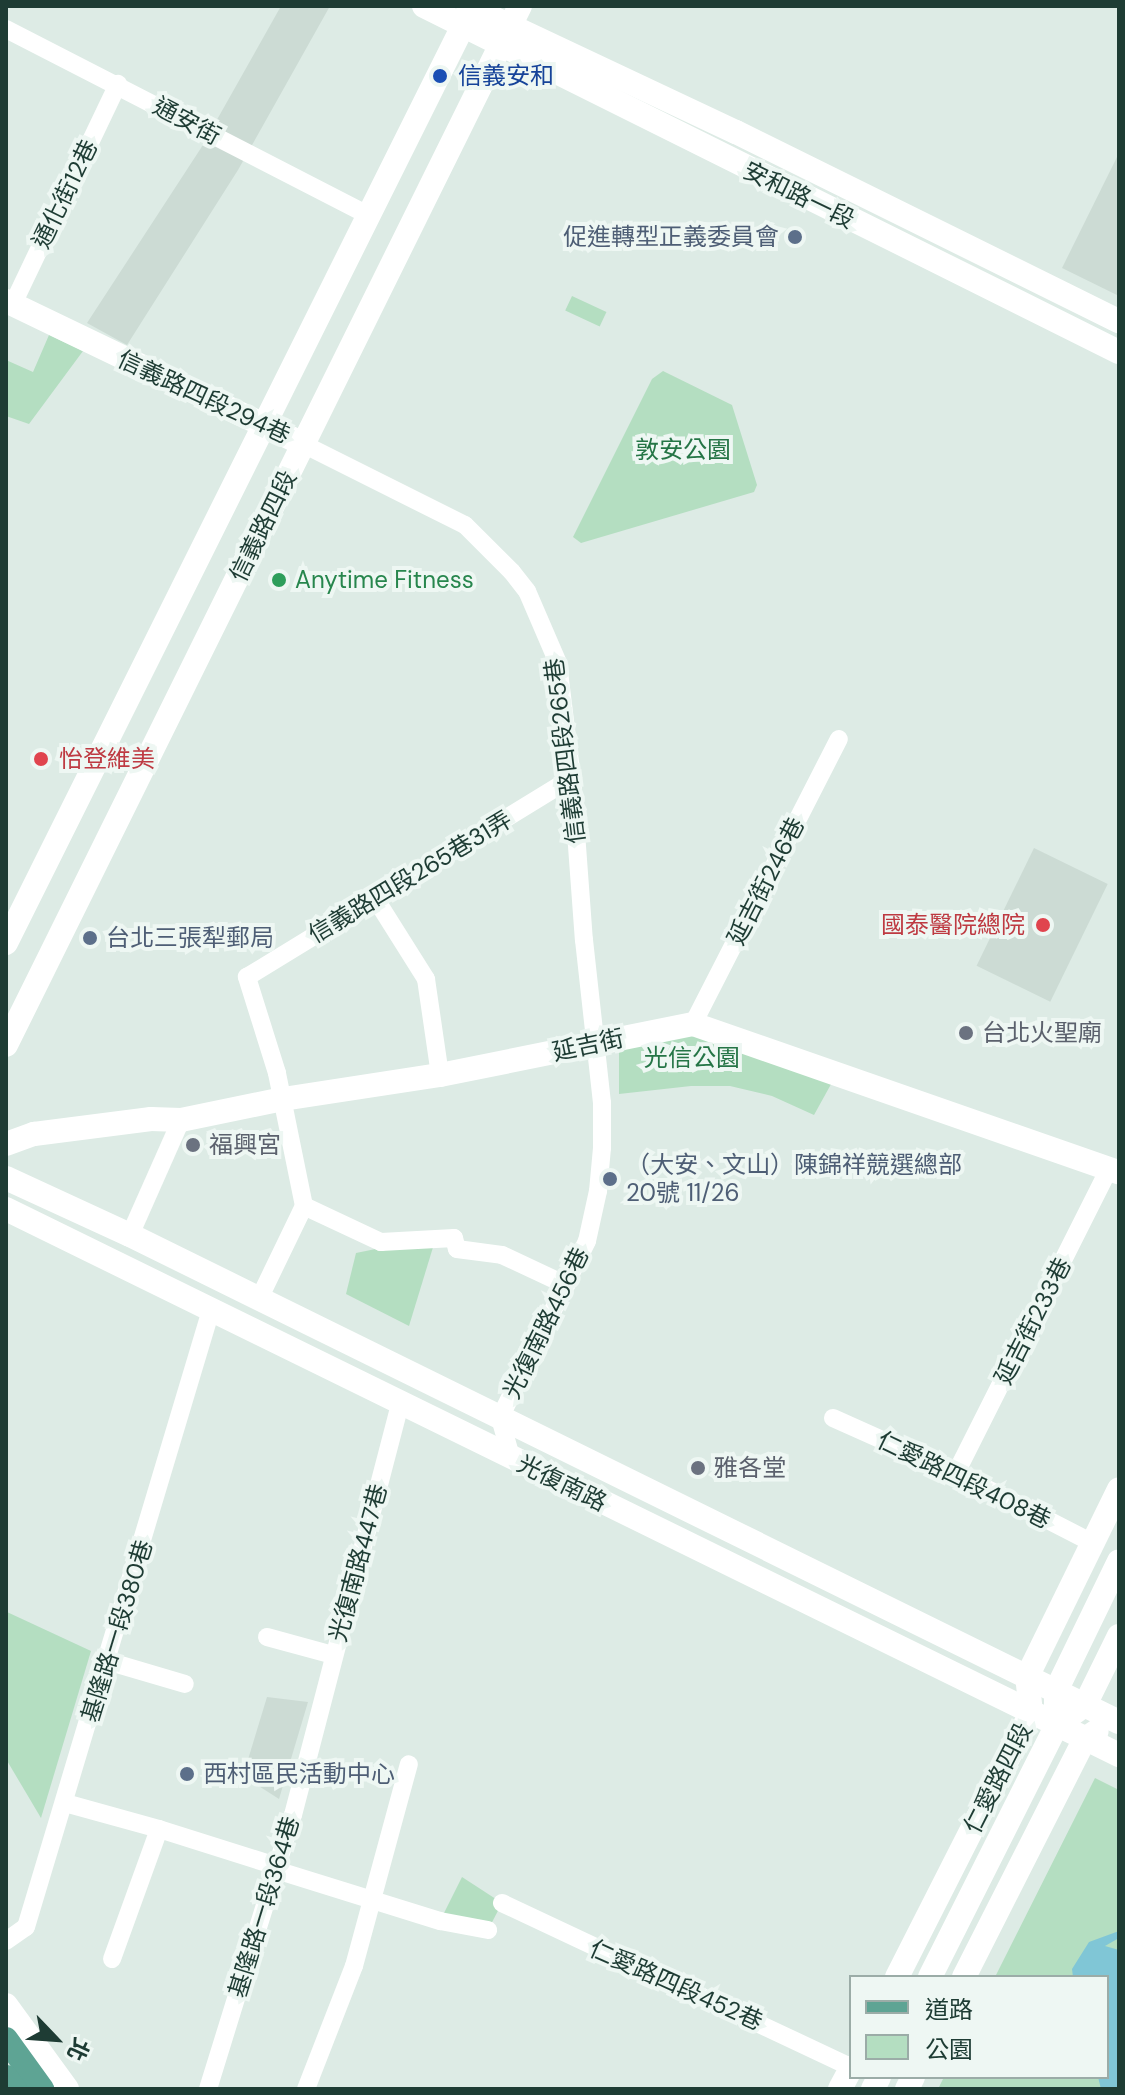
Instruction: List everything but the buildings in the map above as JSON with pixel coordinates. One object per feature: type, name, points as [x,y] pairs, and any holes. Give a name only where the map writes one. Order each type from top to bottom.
[{"type":"main road","points":[[424,6],[486,20]]},
{"type":"main road","name":"信義路四段","points":[[6,943],[368,215],[486,20]]},
{"type":"main road","name":"信義路四段","points":[[6,1045],[303,444],[486,20]]},
{"type":"main road","name":"安和路一段","points":[[486,20],[736,132],[1119,321]]},
{"type":"main road","name":"安和路一段","points":[[486,20],[1119,352]]},
{"type":"main road","name":"信義路四段294巷","points":[[9,303],[303,444]]},
{"type":"main road","points":[[693,1024],[1114,1170]]},
{"type":"main road","name":"延吉街","points":[[6,1144],[34,1134],[92,1126],[181,1120],[283,1099],[440,1075],[693,1024]]},
{"type":"main road","name":"光復南路","points":[[6,1178],[130,1235],[1027,1677],[1117,1717]]},
{"type":"main road","name":"光復南路","points":[[6,1209],[1119,1755]]},
{"type":"main road","points":[[1027,1677],[1119,1489]]},
{"type":"main road","name":"仁愛路四段","points":[[1057,1725],[1056,1691],[1119,1561]]},
{"type":"main road","name":"仁愛路四段","points":[[931,1975],[1057,1725],[1085,1705],[1119,1636]]},
{"type":"main road","name":"仁愛路四段","points":[[898,1975],[1031,1713],[1027,1677]]},
{"type":"main road","points":[[965,1975],[1085,1739],[1117,1717]]},
{"type":"main road","points":[[6,2005],[67,2089]]},
{"type":"main road","points":[[6,2039],[42,2089]]},
{"type":"main road","points":[[840,2089],[849,2071]]},
{"type":"main road","points":[[6,2077],[15,2089]]},
{"type":"street","name":"通安街","points":[[6,29],[368,215]]},
{"type":"street","name":"通化街12巷","points":[[9,303],[118,84]]},
{"type":"street","name":"信義路四段265巷","points":[[303,444],[451,516],[486,544],[512,572],[540,615],[558,663],[572,778],[594,1045]]},
{"type":"street","name":"延吉街246巷","points":[[693,1024],[839,739]]},
{"type":"street","name":"信義路四段265巷31弄","points":[[283,1099],[247,977],[572,778]]},
{"type":"street","points":[[375,898],[426,979],[440,1075]]},
{"type":"street","name":"光復南路456巷","points":[[511,1457],[500,1418],[587,1241],[598,1191],[602,1103],[594,1045]]},
{"type":"street","points":[[259,1299],[304,1206],[283,1099]]},
{"type":"street","points":[[130,1235],[181,1120]]},
{"type":"street","name":"延吉街233巷","points":[[956,1473],[1114,1170]]},
{"type":"street","points":[[304,1206],[381,1242],[454,1238],[457,1249],[502,1255],[566,1285]]},
{"type":"street","name":"基隆路一段380巷","points":[[6,1941],[26,1927],[211,1310]]},
{"type":"street","name":"光復南路447巷","points":[[314,1723],[400,1403]]},
{"type":"street","name":"仁愛路四段408巷","points":[[833,1418],[956,1473],[1093,1543]]},
{"type":"street","points":[[267,1637],[333,1655]]},
{"type":"street","points":[[107,1661],[185,1684]]},
{"type":"street","name":"基隆路一段364巷","points":[[208,2089],[293,1815],[314,1723]]},
{"type":"street","points":[[306,2089],[354,1966],[409,1764]]},
{"type":"street","points":[[65,1803],[159,1829],[440,1921],[488,1930]]},
{"type":"street","points":[[112,1959],[159,1829]]},
{"type":"street","name":"仁愛路四段452巷","points":[[502,1903],[849,2066]]},
{"type":"shaded area","points":[[281,6],[330,6],[238,170],[127,345],[87,323],[201,148]]},
{"type":"shaded area","points":[[1119,153],[1119,296],[1062,268]]},
{"type":"shaded area","name":"國泰醫院總院","points":[[1034,848],[1108,884],[1050,1002],[977,966]]},
{"type":"shaded area","points":[[267,1697],[308,1702],[279,1799],[243,1776]]},
{"type":"green space","points":[[572,296],[606,312],[600,327],[565,311]]},
{"type":"green space","points":[[49,335],[83,351],[29,424],[6,416],[6,360],[33,372]]},
{"type":"green space","name":"敦安公園","points":[[663,371],[732,405],[757,485],[754,492],[581,543],[573,537],[652,379]]},
{"type":"green space","name":"光信公園","points":[[693,1030],[835,1077],[814,1115],[772,1096],[730,1086],[691,1086],[619,1094],[619,1051]]},
{"type":"green space","points":[[400,1244],[434,1244],[409,1326],[346,1294],[356,1253]]},
{"type":"green space","points":[[7,1612],[91,1651],[41,1818],[6,1759]]},
{"type":"green space","points":[[1095,1778],[1119,1790],[1119,2089],[938,2089],[943,2079],[1109,2079],[1109,1975],[996,1975]]},
{"type":"green space","points":[[462,1877],[502,1903],[488,1930],[440,1921]]},
{"type":"water","points":[[1119,1931],[1119,1938],[1105,1946],[1119,1950],[1119,2089],[1101,2089],[1098,2079],[1109,2079],[1109,1975],[1073,1975],[1072,1969],[1089,1942]]},
{"type":"place","name":"信義安和","points":[[440,76]]},
{"type":"place","name":"促進轉型正義委員會","points":[[795,237]]},
{"type":"place","name":"Anytime Fitness","points":[[279,580]]},
{"type":"place","name":"怡登維美","points":[[41,759]]},
{"type":"place","name":"國泰醫院總院","points":[[1043,925]]},
{"type":"place","name":"台北三張犁郵局","points":[[90,938]]},
{"type":"place","name":"台北火聖廟","points":[[966,1033]]},
{"type":"place","name":"福興宮","points":[[193,1145]]},
{"type":"place","name":"（大安、文山）陳錦祥競選總部 20號 11/26","points":[[610,1179]]},
{"type":"place","name":"雅各堂","points":[[698,1468]]},
{"type":"place","name":"西村區民活動中心","points":[[187,1774]]}]
